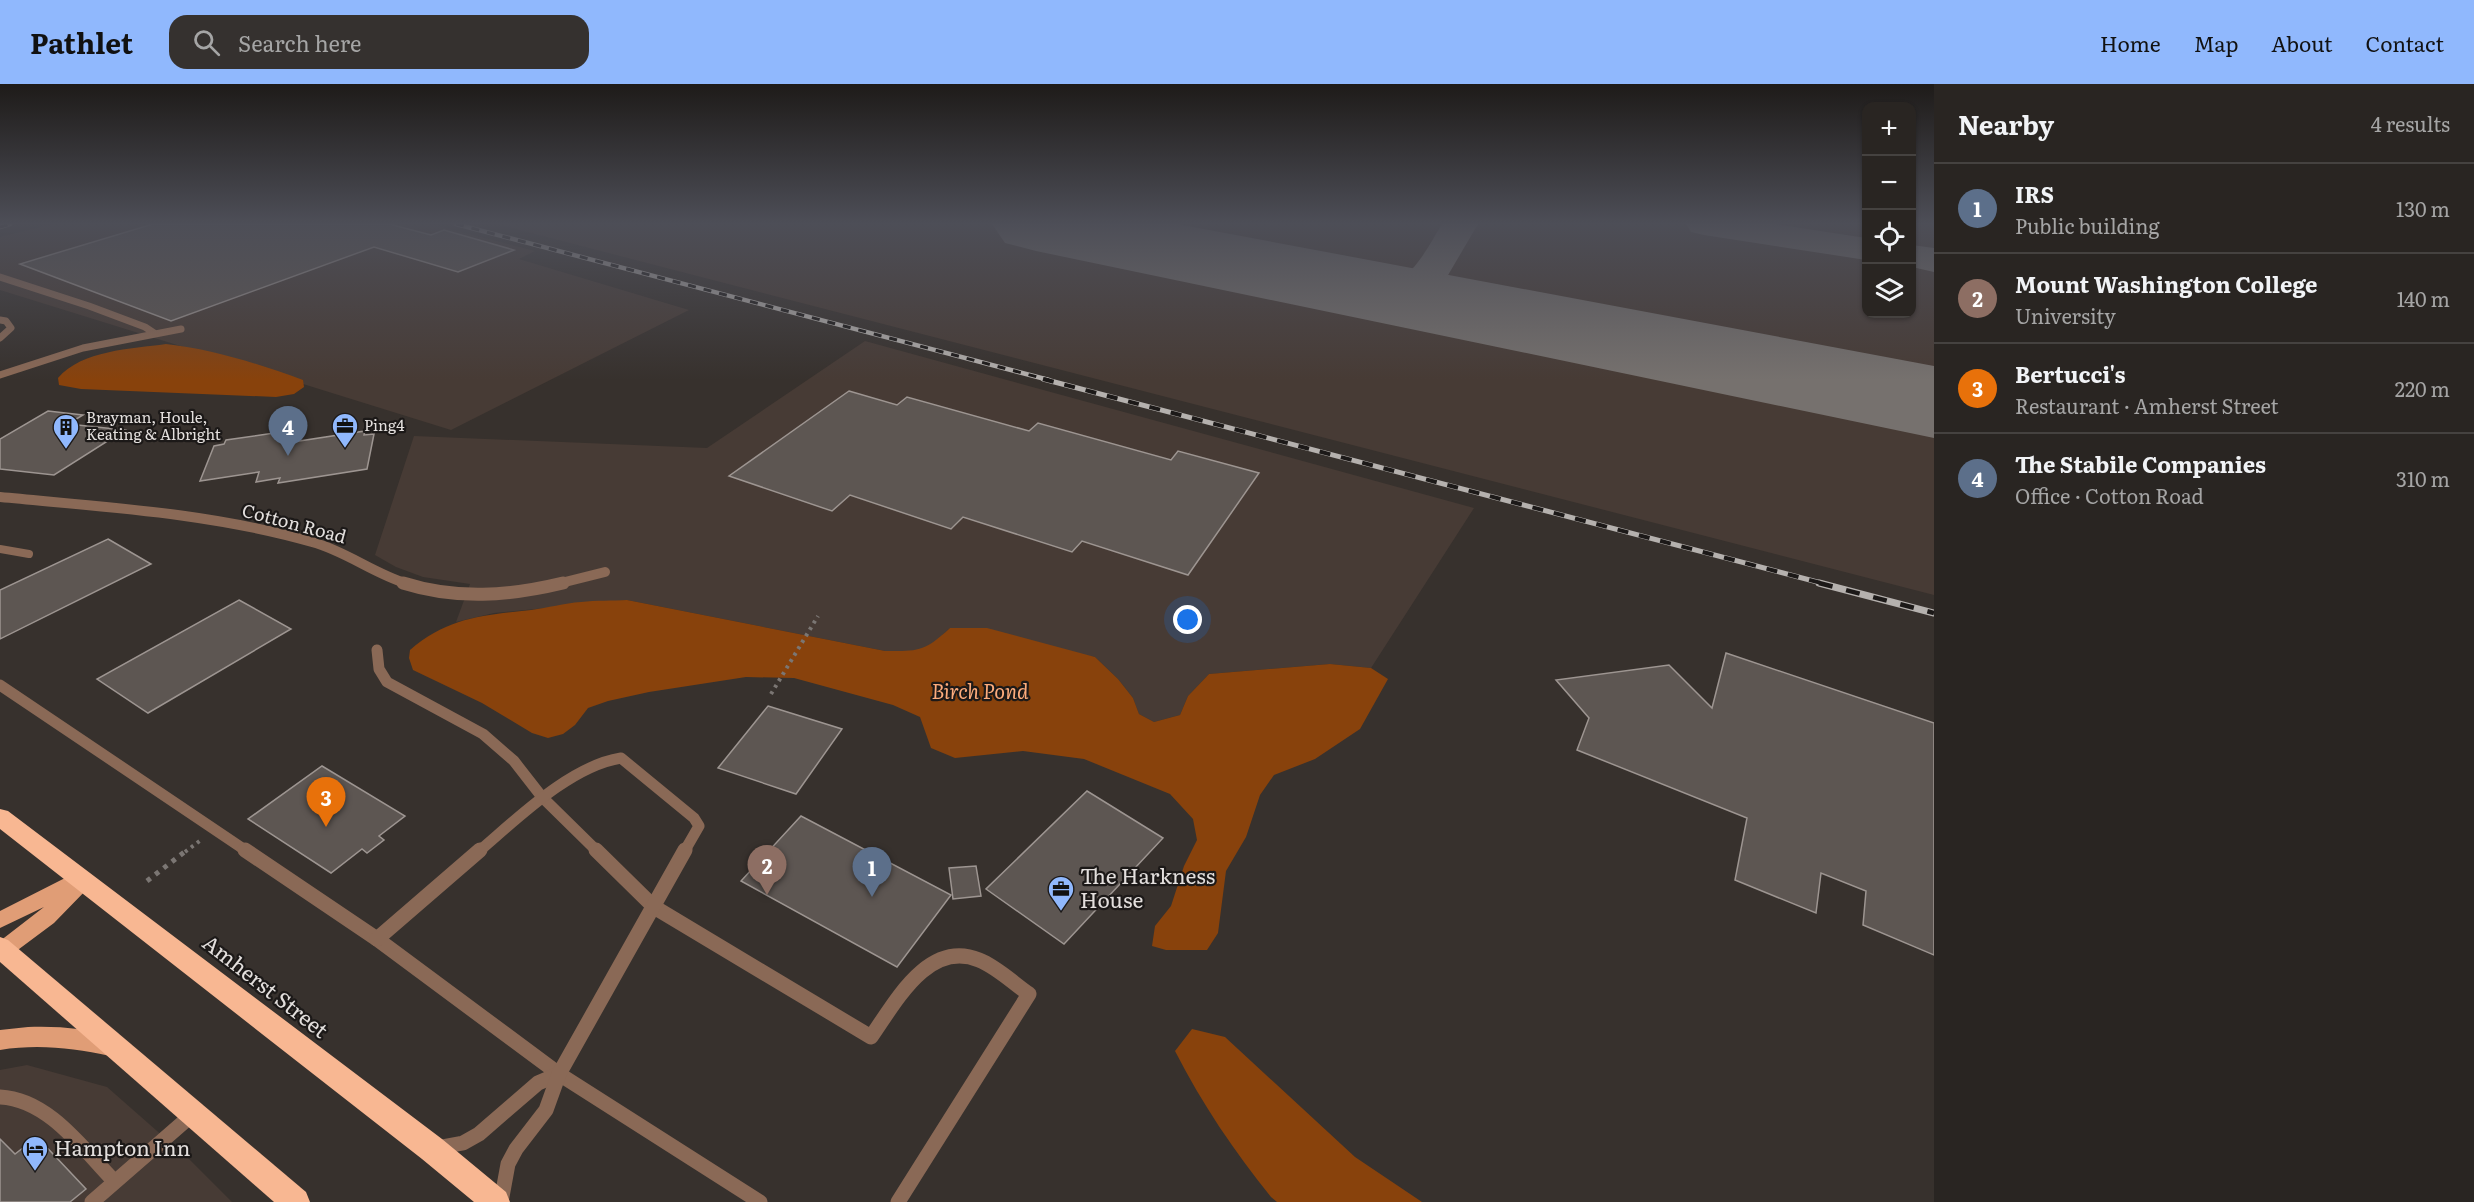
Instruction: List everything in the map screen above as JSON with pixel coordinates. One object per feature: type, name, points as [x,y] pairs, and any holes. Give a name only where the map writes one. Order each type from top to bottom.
[{"type":"highway","name":"Amherst Street","points":[[0,817],[432,1149],[496,1202]]},
{"type":"highway","points":[[1,950],[195,1113],[296,1202]]},
{"type":"main road","points":[[0,920],[83,880]]},
{"type":"main road","points":[[1,950],[47,917],[83,880]]},
{"type":"main road","points":[[0,1040],[64,1037],[116,1047]]},
{"type":"street","name":"Cotton Road","points":[[0,497],[203,520],[267,531],[333,549],[400,582],[433,592],[464,597],[518,594],[605,572]]},
{"type":"lane","points":[[0,277],[89,306],[145,327],[154,333]]},
{"type":"lane","points":[[0,320],[6,321],[11,328],[0,338]]},
{"type":"lane","points":[[0,375],[63,353],[181,329]]},
{"type":"lane","points":[[0,549],[29,554]]},
{"type":"lane","points":[[377,650],[379,669],[387,682],[483,735],[514,761],[542,797],[654,907],[871,1037],[920,972],[939,957],[955,952],[978,959],[1029,994],[898,1202]]},
{"type":"lane","points":[[0,685],[377,939],[559,1074],[760,1202]]},
{"type":"lane","points":[[377,939],[542,797],[602,761],[621,758],[694,818],[699,826],[559,1074],[546,1110],[516,1149],[508,1164],[501,1202]]},
{"type":"lane","points":[[432,1149],[463,1143],[479,1134],[538,1083],[559,1074]]},
{"type":"lane","points":[[0,1097],[7,1096],[28,1102],[44,1113],[114,1181]]},
{"type":"lane","points":[[92,1202],[195,1113]]},
{"type":"path","points":[[771,694],[818,616]]},
{"type":"path","points":[[147,881],[199,843],[211,827]]},
{"type":"shaded area","points":[[0,276],[576,276],[689,310],[451,430],[0,290]]},
{"type":"shaded area","points":[[698,276],[1862,276],[1862,318],[1916,318],[1916,276],[1934,276],[1934,595]]},
{"type":"shaded area","points":[[865,341],[1474,508],[1371,668],[1330,664],[1209,674],[1188,696],[1180,715],[1154,722],[1139,714],[1133,698],[1118,679],[1095,657],[950,628],[934,643],[917,651],[885,651],[627,600],[494,613],[456,622],[470,584],[423,577],[396,567],[375,555],[414,436],[707,448]]},
{"type":"shaded area","points":[[27,1065],[107,1087],[190,1160],[232,1202],[0,1202],[0,1070]]},
{"type":"water","points":[[166,344],[201,349],[252,363],[303,380],[304,387],[294,394],[276,397],[81,389],[59,385],[58,378],[68,369],[93,356]]},
{"type":"water","name":"Birch Pond","points":[[627,600],[885,651],[906,651],[927,646],[950,628],[987,628],[1095,657],[1118,679],[1133,698],[1139,714],[1154,722],[1180,715],[1188,696],[1209,674],[1330,664],[1371,668],[1388,679],[1360,729],[1315,759],[1274,775],[1260,795],[1246,837],[1226,871],[1218,933],[1207,950],[1166,950],[1152,946],[1155,926],[1171,906],[1184,866],[1197,840],[1193,819],[1170,794],[1084,759],[1023,751],[955,758],[931,748],[920,717],[893,705],[794,678],[746,677],[649,692],[608,701],[588,708],[575,725],[563,734],[548,738],[532,733],[482,703],[413,670],[409,658],[410,650],[424,639],[467,619],[575,603]]},
{"type":"water","points":[[1192,1029],[1225,1037],[1355,1157],[1422,1202],[1277,1202],[1231,1145],[1196,1090],[1175,1051]]},
{"type":"building","points":[[52,276],[294,276],[171,321]]},
{"type":"building","points":[[849,391],[897,405],[907,397],[1029,431],[1038,423],[1171,460],[1178,451],[1259,473],[1188,575],[1082,541],[1072,552],[963,517],[951,529],[850,495],[832,511],[729,476]]},
{"type":"building","points":[[48,411],[83,415],[68,424],[125,430],[54,475],[0,469],[0,439]]},
{"type":"building","points":[[302,429],[299,441],[365,431],[364,435],[374,434],[367,469],[278,483],[280,478],[256,482],[259,472],[200,481],[214,446],[224,444],[226,440]]},
{"type":"building","points":[[108,539],[151,564],[0,639],[0,590]]},
{"type":"building","points":[[239,600],[291,629],[148,713],[97,679]]},
{"type":"building","points":[[1726,653],[1934,723],[1934,955],[1863,925],[1866,891],[1821,873],[1816,913],[1735,880],[1747,818],[1577,750],[1589,718],[1556,680],[1669,665],[1712,708]]},
{"type":"building","points":[[768,706],[842,729],[796,794],[718,768]]},
{"type":"building","points":[[322,766],[405,816],[379,836],[384,840],[367,853],[362,849],[331,873],[248,819]]},
{"type":"building","points":[[1087,791],[1163,838],[1064,944],[986,889]]},
{"type":"building","points":[[801,816],[951,895],[897,967],[741,881]]},
{"type":"building","points":[[976,866],[981,896],[953,899],[949,868]]},
{"type":"building","name":"Hampton Inn","points":[[37,1137],[86,1189],[70,1202],[0,1202],[0,1139],[15,1154]]},
{"type":"taxiway","points":[[1424,282],[1428,276]]},
{"type":"taxiway","points":[[1362,288],[1402,289],[1424,282]]},
{"type":"taxiway","points":[[1424,282],[1439,299],[1478,312]]},
{"type":"runway","points":[[1299,276],[1934,402]]},
{"type":"railway","points":[[654,276],[1049,380]]},
{"type":"railway","points":[[1043,379],[1825,584]]},
{"type":"railway","points":[[1819,583],[1934,613]]},
{"type":"place","name":"Ping4","points":[[345,449]]},
{"type":"place","name":"Brayman, Houle, Keating & Albright","points":[[66,450]]},
{"type":"place","name":"The Stabile Companies","points":[[288,456]]},
{"type":"place","name":"Bertucci's","points":[[326,827]]},
{"type":"place","name":"Mount Washington College","points":[[767,895]]},
{"type":"place","name":"IRS","points":[[872,897]]},
{"type":"place","name":"The Harkness House","points":[[1061,912]]},
{"type":"place","name":"Hampton Inn","points":[[35,1172]]}]
